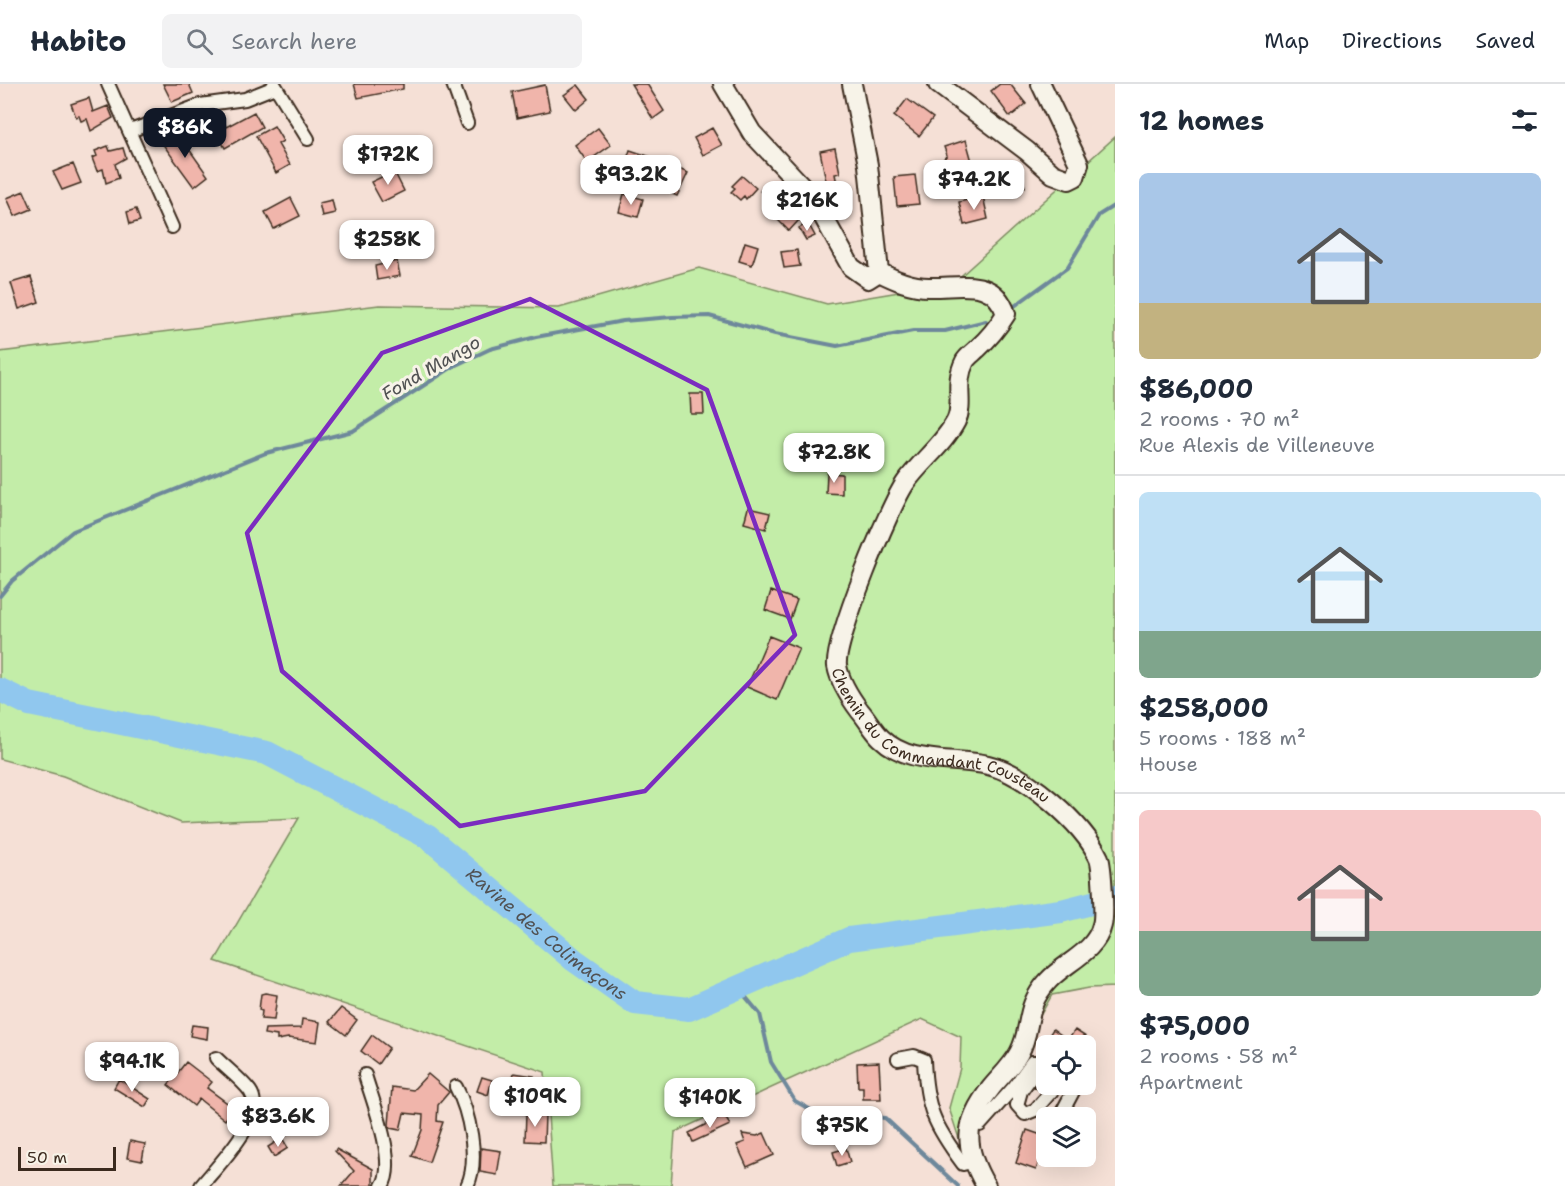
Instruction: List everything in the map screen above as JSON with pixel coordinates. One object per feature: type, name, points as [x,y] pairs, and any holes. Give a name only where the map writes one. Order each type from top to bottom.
[{"type":"main road","points":[[723,84],[752,134],[813,198],[851,267],[868,279],[879,272],[868,165],[852,84]]},
{"type":"main road","points":[[938,84],[1027,151],[1053,174],[1069,180],[1075,177],[1079,164],[1041,84]]},
{"type":"main road","name":"Chemin du Commandant Cousteau","points":[[879,272],[899,282],[928,287],[975,286],[990,291],[1002,301],[1006,315],[966,359],[957,386],[960,410],[955,423],[918,466],[888,513],[844,631],[837,665],[849,696],[881,738],[898,750],[920,758],[990,766],[1023,781],[1057,806],[1084,836],[1100,860],[1102,926],[1091,944],[1048,981],[1030,1006],[1020,1051],[977,1106],[972,1122]]},
{"type":"main road","points":[[972,1122],[969,1149],[972,1162],[986,1186]]},
{"type":"street","points":[[108,84],[172,227]]},
{"type":"street","points":[[453,84],[467,123]]},
{"type":"street","points":[[130,131],[200,105],[245,99],[274,85],[308,139]]},
{"type":"street","points":[[898,1059],[914,1056],[924,1060],[926,1094],[936,1124],[963,1164],[972,1162]]},
{"type":"street","points":[[201,1186],[248,1126],[254,1112],[255,1103],[251,1092],[216,1058]]},
{"type":"street","points":[[972,1122],[980,1125],[1014,1087],[1032,1062],[1036,1062]]},
{"type":"street","points":[[1036,1071],[1021,1091],[1017,1104],[1024,1114],[1035,1110],[1048,1095]]},
{"type":"street","points":[[365,1075],[383,1136],[387,1159],[382,1186]]},
{"type":"street","points":[[456,1087],[465,1105],[470,1127],[472,1154],[467,1186]]},
{"type":"highlighted area","points":[[530,299],[707,390],[795,635],[645,791],[460,826],[282,671],[247,533],[382,353]]},
{"type":"green space","points":[[1115,137],[1115,987],[1089,988],[1052,995],[963,1151],[949,1108],[960,1068],[961,1037],[922,1019],[675,1132],[671,1186],[553,1186],[545,1072],[215,961],[299,818],[181,823],[63,776],[0,759],[0,352],[379,305],[559,308],[699,268],[827,304],[953,283]]},
{"type":"building","points":[[163,84],[189,84],[193,93],[172,102]]},
{"type":"building","points":[[354,84],[403,84],[403,89],[358,98]]},
{"type":"building","points":[[631,84],[647,84],[664,111],[653,119]]},
{"type":"building","points":[[1000,84],[1010,84],[1026,104],[1010,117],[991,91]]},
{"type":"building","points":[[545,85],[550,111],[517,118],[512,92]]},
{"type":"building","points":[[578,85],[589,99],[576,110],[564,95]]},
{"type":"building","points":[[89,98],[93,112],[108,106],[113,118],[91,131],[87,119],[81,121],[79,116],[76,117],[71,104]]},
{"type":"building","points":[[907,99],[933,118],[919,136],[894,116]]},
{"type":"building","points":[[218,111],[226,127],[254,112],[262,127],[225,148],[208,117]]},
{"type":"building","points":[[274,126],[283,141],[278,144],[290,165],[276,173],[256,136]]},
{"type":"building","points":[[598,128],[611,145],[587,162],[575,145]]},
{"type":"building","points":[[712,128],[722,145],[703,155],[694,138]]},
{"type":"building","points":[[177,132],[208,176],[194,187],[162,143]]},
{"type":"building","points":[[966,140],[973,165],[952,172],[949,162],[942,161],[947,155],[944,147]]},
{"type":"building","points":[[108,146],[110,151],[123,148],[126,158],[115,164],[119,178],[106,183],[103,169],[97,171],[92,158],[97,156],[95,151]]},
{"type":"building","points":[[835,148],[840,173],[835,174],[838,189],[828,191],[820,151]]},
{"type":"building","points":[[630,150],[651,157],[645,175],[624,168]]},
{"type":"building","points":[[73,164],[81,183],[62,190],[53,172]]},
{"type":"building","points":[[672,166],[688,173],[677,196],[661,189]]},
{"type":"building","points":[[1021,169],[1025,187],[1012,190],[1009,172]]},
{"type":"building","points":[[394,171],[404,191],[382,202],[371,182]]},
{"type":"building","points":[[915,175],[919,204],[897,206],[894,177]]},
{"type":"building","points":[[742,176],[756,188],[746,199],[744,196],[740,200],[731,192],[735,188],[732,186]]},
{"type":"building","points":[[764,187],[799,220],[789,231],[775,217],[777,214],[760,191]]},
{"type":"building","points":[[24,191],[32,209],[15,216],[7,198]]},
{"type":"building","points":[[624,194],[643,199],[638,217],[619,212]]},
{"type":"building","points":[[983,196],[988,219],[964,225],[959,202]]},
{"type":"building","points":[[291,198],[300,216],[274,229],[265,212]]},
{"type":"building","points":[[332,200],[335,213],[322,216],[319,203]]},
{"type":"building","points":[[136,209],[140,221],[130,224],[127,212]]},
{"type":"building","points":[[808,223],[815,236],[806,240],[799,228]]},
{"type":"building","points":[[384,230],[387,245],[376,246],[374,231]]},
{"type":"building","points":[[745,242],[758,246],[752,265],[739,261]]},
{"type":"building","points":[[797,250],[800,266],[784,268],[781,252]]},
{"type":"building","points":[[397,261],[400,276],[377,280],[375,266]]},
{"type":"building","points":[[31,277],[39,302],[19,309],[11,283]]},
{"type":"building","points":[[690,394],[703,394],[704,414],[691,414]]},
{"type":"building","points":[[827,473],[842,474],[842,494],[826,493]]},
{"type":"building","points":[[748,508],[770,513],[766,529],[744,523]]},
{"type":"building","points":[[771,591],[797,600],[790,619],[765,610]]},
{"type":"building","points":[[769,636],[799,648],[777,700],[747,687]]},
{"type":"building","points":[[261,994],[277,995],[274,1020],[261,1019],[262,1011],[259,1010]]},
{"type":"building","points":[[341,1008],[357,1020],[346,1035],[329,1022]]},
{"type":"building","points":[[302,1019],[320,1022],[317,1042],[288,1038],[277,1040],[277,1036],[264,1034],[265,1029],[301,1028]]},
{"type":"building","points":[[192,1025],[208,1027],[207,1039],[190,1036]]},
{"type":"building","points":[[1053,1029],[1061,1035],[1049,1035]]},
{"type":"building","points":[[1075,1030],[1083,1035],[1072,1035]]},
{"type":"building","points":[[372,1035],[389,1048],[378,1064],[361,1051]]},
{"type":"building","points":[[186,1062],[212,1082],[207,1088],[234,1108],[225,1120],[199,1099],[194,1106],[168,1085]]},
{"type":"building","points":[[879,1062],[881,1099],[863,1099],[863,1087],[858,1087],[857,1063]]},
{"type":"building","points":[[514,1073],[534,1076],[527,1101],[508,1096]]},
{"type":"building","points":[[428,1074],[449,1092],[438,1105],[437,1121],[443,1122],[429,1162],[412,1156],[422,1130],[423,1115],[404,1113],[400,1130],[390,1128],[389,1125],[392,1087],[413,1090]]},
{"type":"building","points":[[482,1077],[492,1080],[488,1095],[477,1091]]},
{"type":"building","points":[[119,1079],[150,1099],[145,1107],[114,1088]]},
{"type":"building","points":[[526,1114],[545,1115],[544,1142],[525,1141]]},
{"type":"building","points":[[724,1115],[730,1125],[693,1142],[689,1133]]},
{"type":"building","points":[[1027,1130],[1036,1133],[1036,1170],[1016,1163]]},
{"type":"building","points":[[764,1133],[774,1155],[747,1167],[737,1145],[745,1142],[742,1134],[757,1136]]},
{"type":"building","points":[[282,1138],[288,1148],[274,1157],[268,1147]]},
{"type":"building","points":[[130,1141],[145,1144],[142,1161],[127,1158]]},
{"type":"building","points":[[481,1148],[501,1151],[497,1175],[480,1172]]},
{"type":"building","points":[[846,1148],[850,1162],[837,1166],[833,1152]]},
{"type":"building","points":[[336,1149],[373,1169],[373,1186],[341,1186],[354,1171],[335,1151]]},
{"type":"waterway","name":"Fond Mango","points":[[1009,310],[1067,268],[1099,215],[1115,205]]},
{"type":"waterway","name":"Fond Mango","points":[[0,596],[12,581],[73,531],[266,453],[353,431],[454,366],[490,349],[536,337],[623,321],[672,317],[709,316],[775,334],[837,346],[913,331],[945,331],[986,321]]},
{"type":"waterway","name":"Ravine des Colimaçons","points":[[0,690],[29,704],[267,753],[428,837],[574,960],[635,1003],[689,1009],[849,939],[1061,911],[1115,897]]},
{"type":"waterway","points":[[739,989],[760,1014],[771,1062],[795,1101],[813,1111],[885,1118],[958,1186]]}]
